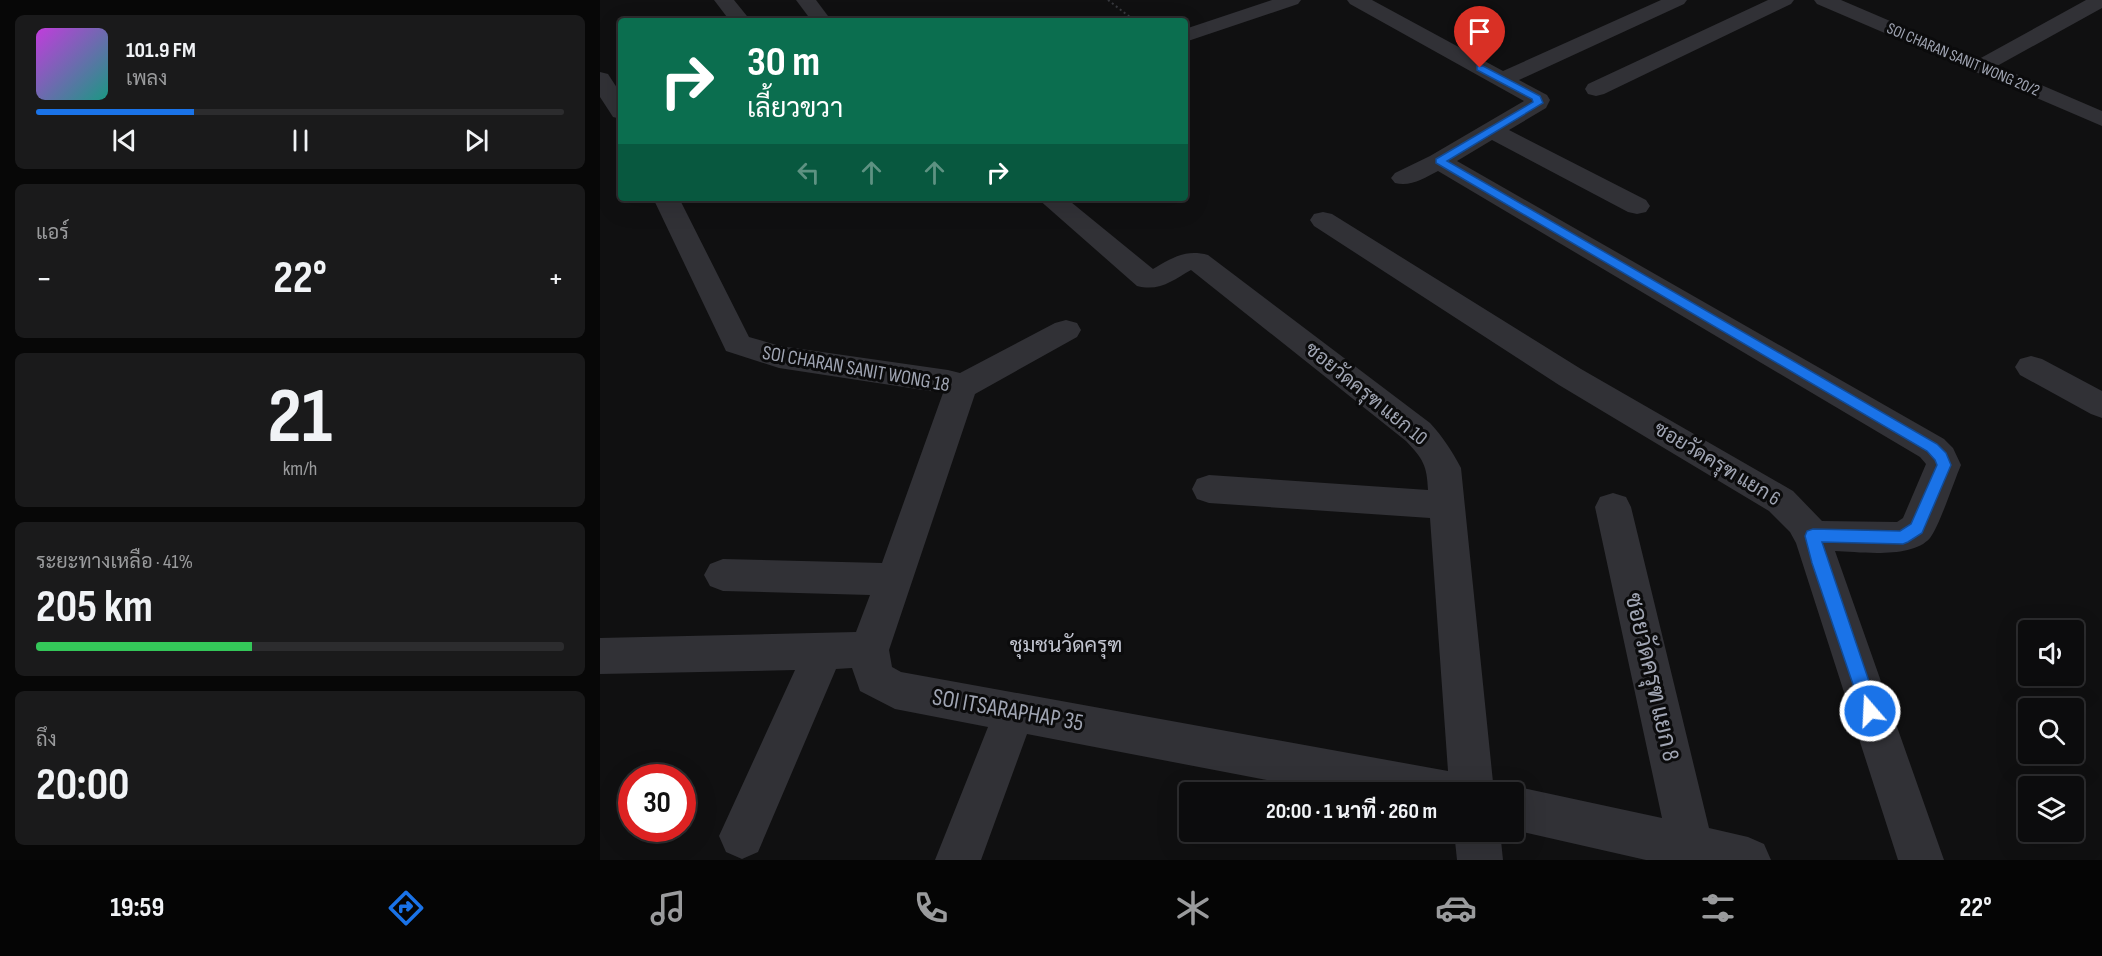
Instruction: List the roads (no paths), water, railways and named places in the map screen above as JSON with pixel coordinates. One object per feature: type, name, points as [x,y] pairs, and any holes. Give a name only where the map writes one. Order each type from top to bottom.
[{"type":"street","points":[[724,0],[739,18]]},
{"type":"street","points":[[1188,35],[1291,0]]},
{"type":"street","points":[[1501,80],[1677,0]]},
{"type":"street","points":[[1596,89],[1784,0]]},
{"type":"street","name":"SOI CHARAN SANIT WONG 20/2","points":[[1824,0],[2102,119]]},
{"type":"street","points":[[1980,67],[2101,0]]},
{"type":"street","points":[[1365,1],[1539,100],[1538,103],[1439,161],[1404,177]]},
{"type":"street","points":[[1492,130],[1636,206]]},
{"type":"street","points":[[1439,161],[1932,448],[1941,457],[1944,465],[1917,528],[1903,537],[1813,536]]},
{"type":"street","name":"SOI CHARAN SANIT WONG 18","points":[[667,201],[737,344],[779,357],[948,381],[959,388]]},
{"type":"street","name":"ซอยวัดครุฑ แยก 10","points":[[1054,201],[1147,279],[1155,279],[1191,259],[1198,261],[1418,432],[1433,448],[1444,468],[1471,782]]},
{"type":"street","name":"ซอยวัดครุฑ แยก 6","points":[[1323,220],[1570,377],[1781,501],[1800,518],[1813,536],[1820,563],[1921,860]]},
{"type":"street","points":[[600,656],[869,651],[959,398],[959,388],[1066,330]]},
{"type":"street","points":[[2031,367],[2102,406]]},
{"type":"street","points":[[1209,489],[1447,505]]},
{"type":"street","name":"ซอยวัดครุฑ แยก 8","points":[[1613,507],[1668,849]]},
{"type":"street","points":[[723,575],[895,579]]},
{"type":"street","points":[[742,836],[824,651]]},
{"type":"street","name":"SOI ITSARAPHAP 35","points":[[869,651],[874,678],[895,690],[1392,782]]},
{"type":"street","points":[[958,860],[1015,711]]},
{"type":"street","points":[[1524,811],[1668,849],[1748,860]]},
{"type":"street","points":[[1478,842],[1480,860]]},
{"type":"district","name":"ชุมชนวัดครุฑ","points":[[1066,645]]}]
